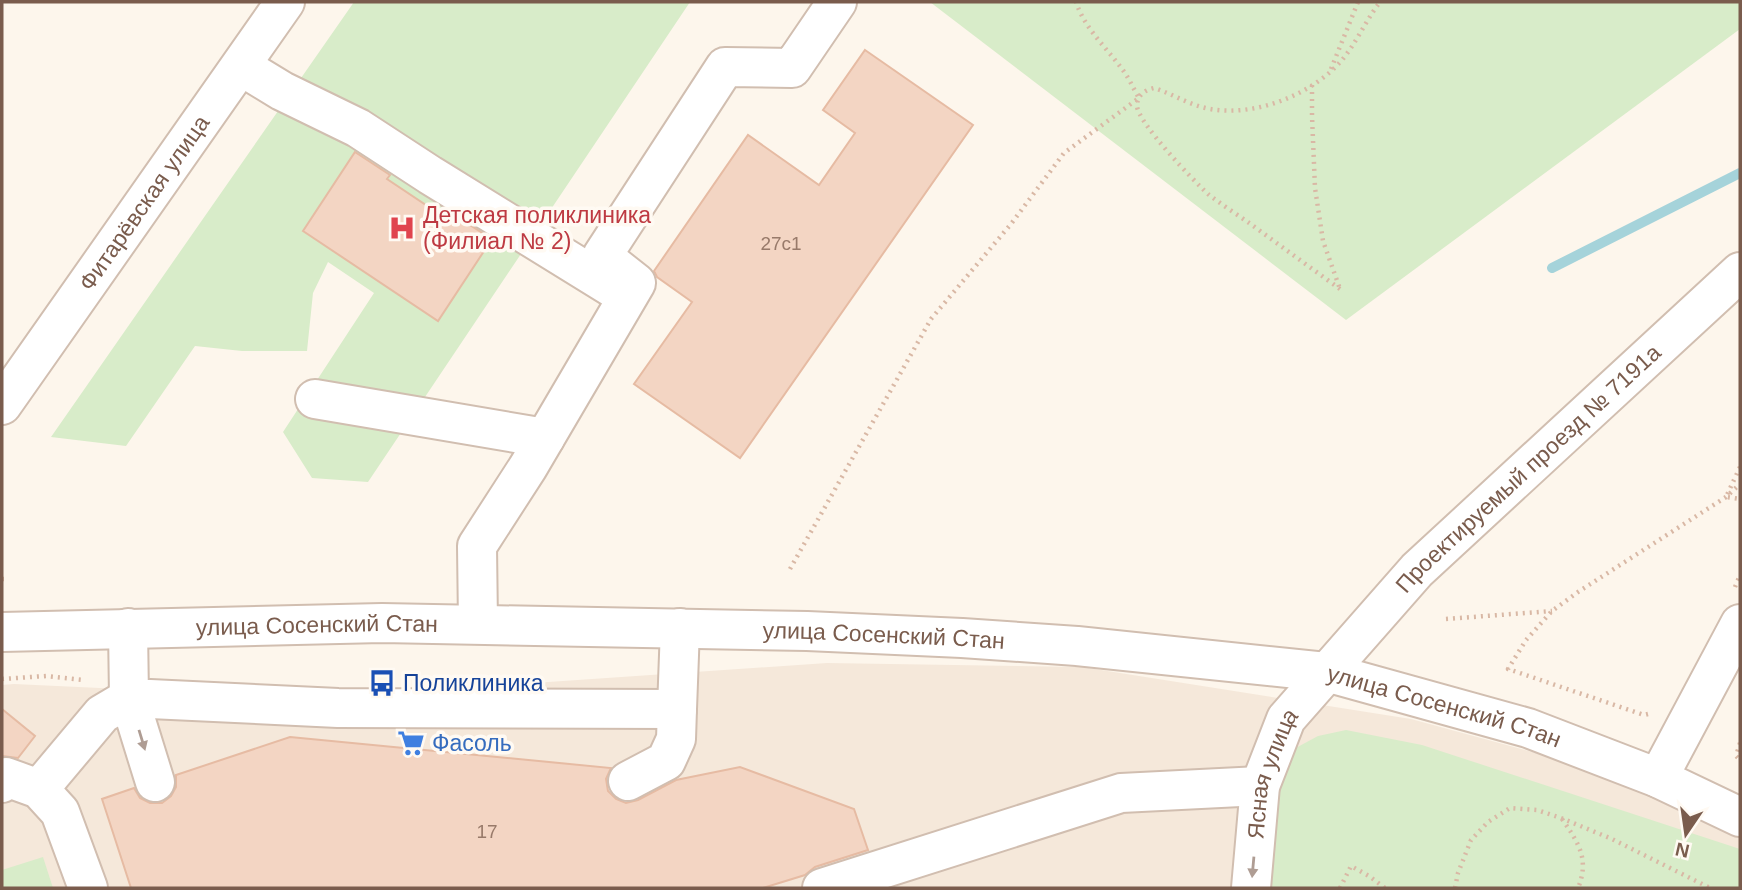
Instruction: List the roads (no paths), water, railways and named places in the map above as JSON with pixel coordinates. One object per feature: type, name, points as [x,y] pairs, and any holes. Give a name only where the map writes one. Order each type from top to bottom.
[{"type":"street","name":"Фитарёвская улица","points":[[2,405],[285,2]]},
{"type":"street","points":[[478,624],[477,546],[528,467],[636,283],[602,256],[726,68],[792,68],[837,2]]},
{"type":"street","points":[[241,66],[282,91],[358,128],[627,297]]},
{"type":"street","name":"Проектируемый проезд № 7191а","points":[[1326,672],[1417,570],[1740,272]]},
{"type":"street","points":[[315,399],[545,438]]},
{"type":"street","points":[[1658,778],[1735,611]]},
{"type":"street","name":"улица Сосенский Стан","points":[[2,632],[358,623],[807,631],[1077,646],[1326,672],[1528,728],[1658,778],[1740,817]]},
{"type":"street","points":[[128,628],[129,698],[155,782]]},
{"type":"street","points":[[628,782],[666,761],[676,739],[680,628]]},
{"type":"street","name":"Ясная улица","points":[[1251,888],[1260,786],[1286,719],[1326,672]]},
{"type":"street","points":[[88,888],[60,812],[12,781],[102,714],[129,698],[338,708],[677,709]]},
{"type":"street","points":[[822,888],[1121,793],[1260,786]]},
{"type":"waterway","points":[[1552,268],[1740,173]]},
{"type":"place","name":"Детская поликлиника (Филиал № 2)","points":[[402,228]]},
{"type":"place","name":"Поликлиника","points":[[382,683]]},
{"type":"place","name":"Фасоль","points":[[411,743]]}]
